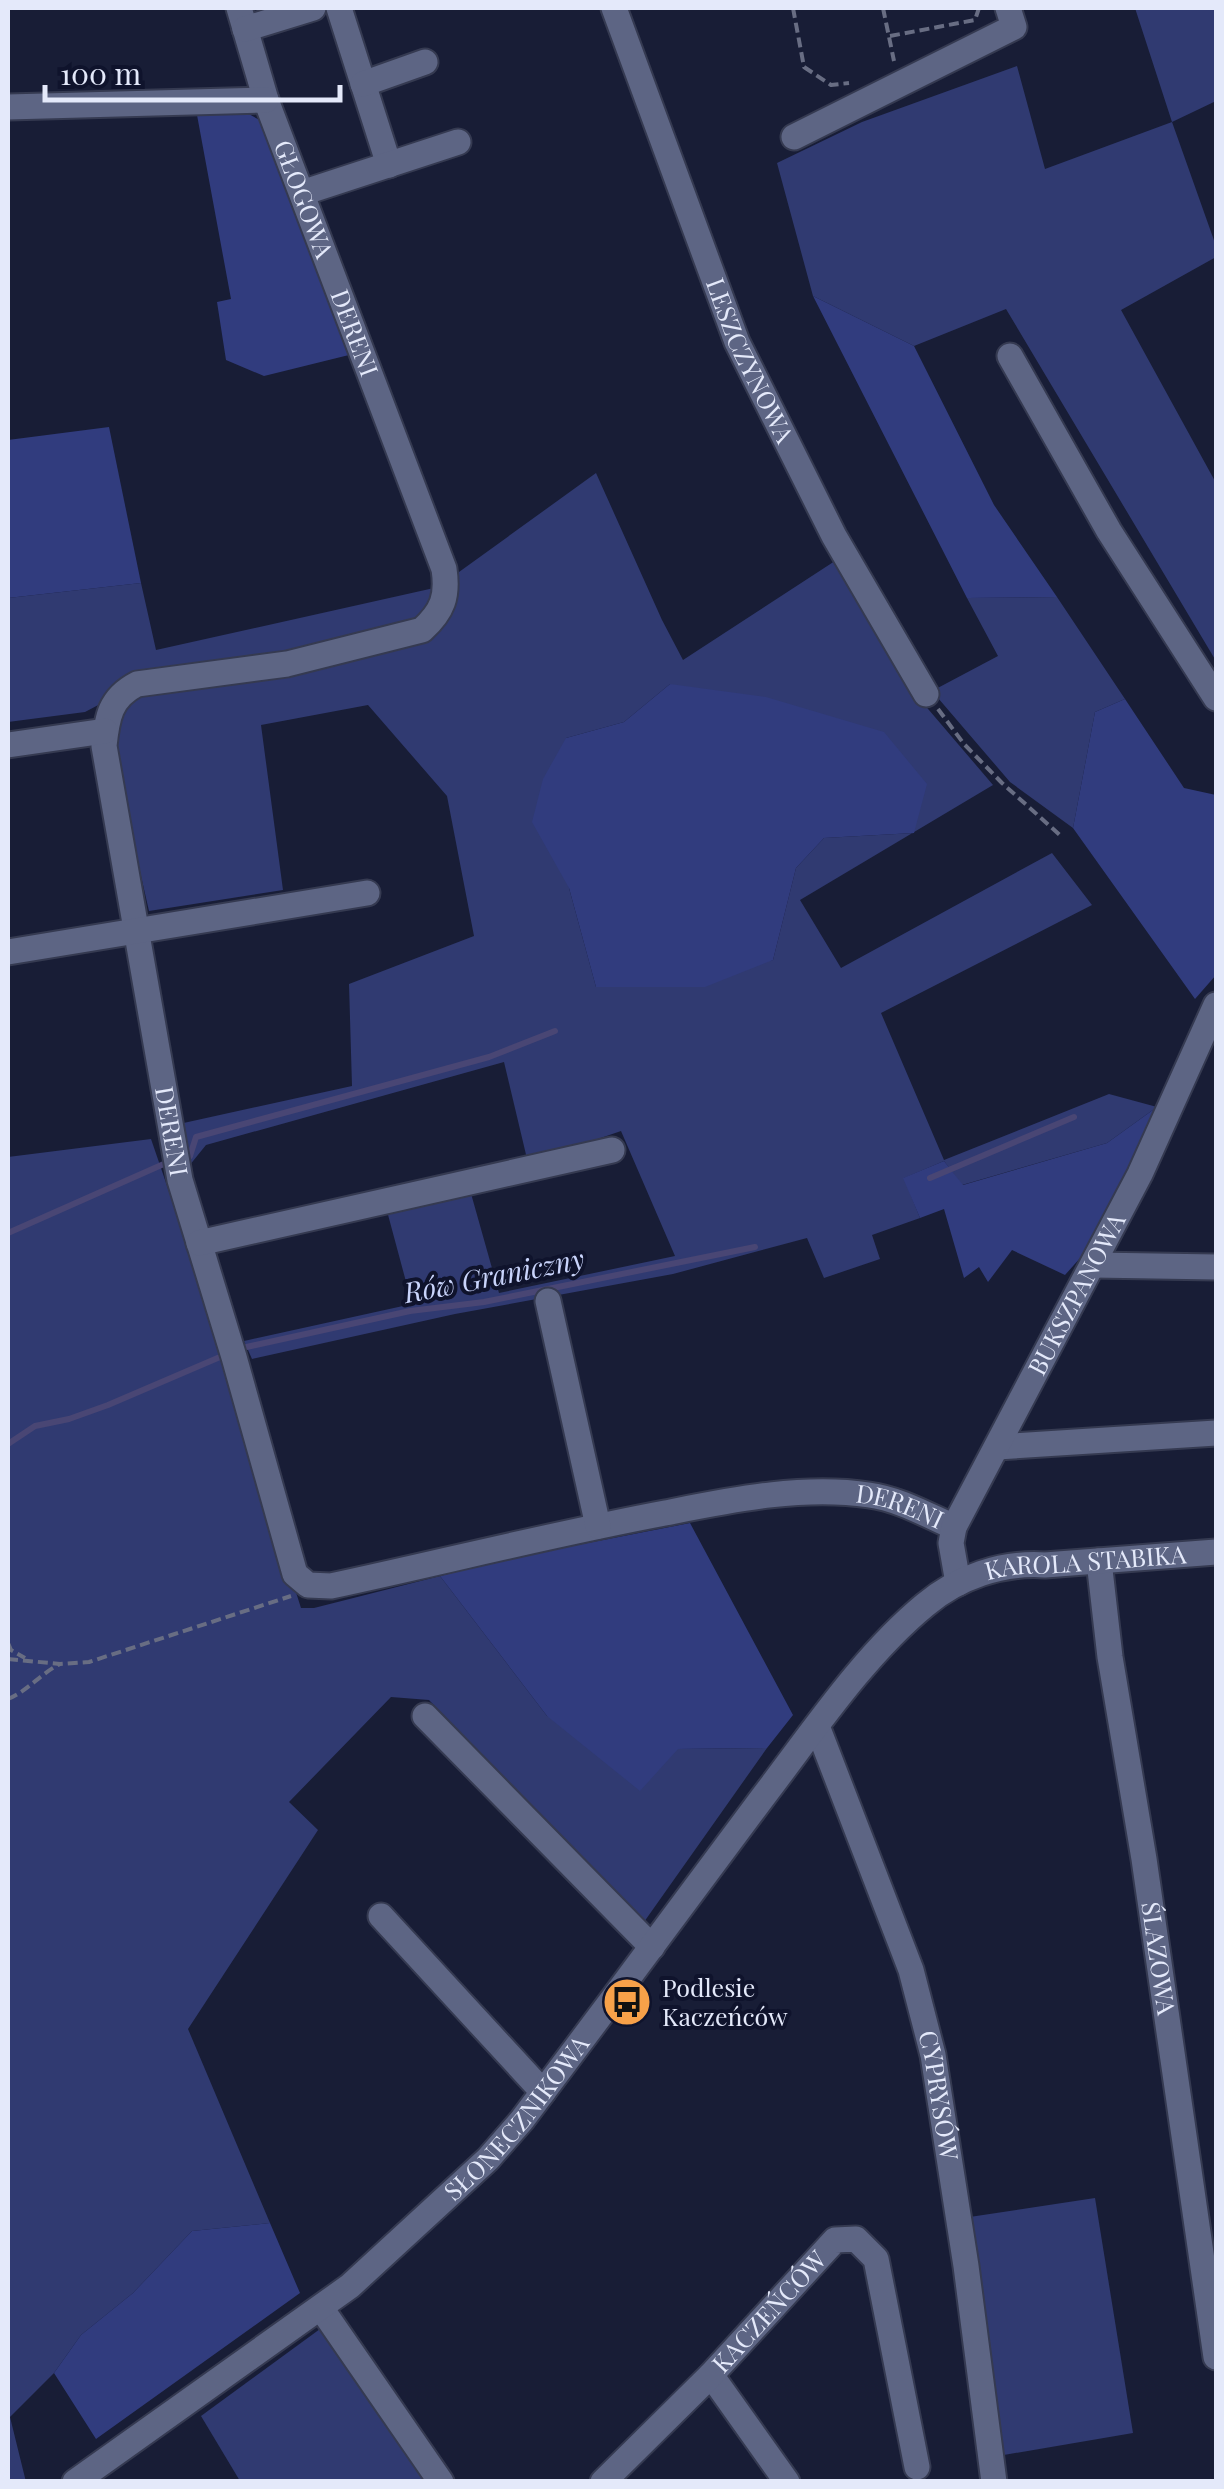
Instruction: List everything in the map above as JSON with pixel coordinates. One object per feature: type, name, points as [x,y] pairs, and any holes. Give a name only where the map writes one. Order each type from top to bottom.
[{"type":"street","points":[[242,18],[313,8]]},
{"type":"street","points":[[339,8],[389,164]]},
{"type":"street","name":"LESZCZYNOWA","points":[[614,8],[737,342],[834,536],[926,694]]},
{"type":"street","name":"GŁOGOWA","points":[[242,18],[266,100],[332,278]]},
{"type":"street","points":[[794,138],[1011,18]]},
{"type":"street","points":[[363,84],[425,62]]},
{"type":"street","points":[[8,107],[266,100]]},
{"type":"street","points":[[302,193],[458,142]]},
{"type":"street","name":"DERENI","points":[[332,278],[444,569],[447,592],[438,616],[422,630],[287,664],[137,684],[119,694],[107,716],[104,746],[180,1180],[294,1574],[308,1586],[331,1586],[598,1526],[730,1500],[806,1492],[869,1495],[899,1503],[954,1528]]},
{"type":"street","points":[[1010,356],[1109,532],[1216,698]]},
{"type":"street","points":[[8,744],[106,731]]},
{"type":"street","points":[[8,952],[368,893]]},
{"type":"street","name":"BUKSZPANOWA","points":[[954,1528],[1094,1266],[1216,1005]]},
{"type":"street","points":[[198,1243],[612,1150]]},
{"type":"street","points":[[1094,1266],[1216,1267]]},
{"type":"street","points":[[548,1301],[598,1526]]},
{"type":"street","points":[[997,1447],[1216,1433]]},
{"type":"street","points":[[954,1528],[951,1543],[958,1583]]},
{"type":"street","name":"KAROLA STABIKA","points":[[958,1583],[994,1569],[1022,1564],[1216,1552]]},
{"type":"street","name":"ŚLAZOWA","points":[[1099,1561],[1110,1657],[1144,1859],[1216,2356]]},
{"type":"street","name":"SŁONECZNIKOWA","points":[[75,2482],[321,2308],[488,2159],[544,2092],[817,1726],[891,1639],[926,1604],[958,1583]]},
{"type":"street","points":[[425,1716],[652,1947]]},
{"type":"street","name":"CYPRYSÓW","points":[[817,1726],[911,1970],[933,2055],[994,2482]]},
{"type":"street","points":[[381,1916],[544,2092]]},
{"type":"street","name":"KACZEŃCÓW","points":[[603,2482],[711,2375],[835,2240],[856,2238],[876,2258],[917,2467]]},
{"type":"street","points":[[321,2308],[441,2482]]},
{"type":"street","points":[[711,2375],[787,2482]]},
{"type":"path","points":[[792,8],[804,67],[831,85],[863,82]]},
{"type":"path","points":[[883,8],[896,70]]},
{"type":"path","points":[[889,36],[976,20],[979,8]]},
{"type":"path","points":[[926,694],[964,744],[1061,836]]},
{"type":"path","points":[[8,1659],[60,1664],[89,1662],[288,1599],[308,1586]]},
{"type":"path","points":[[8,1643],[11,1650],[29,1661]]},
{"type":"path","points":[[8,1699],[34,1686],[44,1672],[60,1664]]},
{"type":"shaded area","points":[[1135,8],[1216,8],[1216,101],[1172,122]]},
{"type":"shaded area","points":[[1017,66],[1045,169],[1172,122],[1216,246],[1216,257],[1121,310],[1216,483],[1216,661],[1006,309],[914,346],[813,296],[777,163],[862,122]]},
{"type":"shaded area","points":[[247,113],[263,122],[349,355],[264,376],[226,360],[217,302],[231,299],[197,115]]},
{"type":"shaded area","points":[[813,296],[914,346],[994,505],[1057,597],[967,598]]},
{"type":"shaded area","points":[[109,427],[141,583],[8,598],[8,440]]},
{"type":"shaded area","points":[[596,473],[683,660],[838,559],[917,696],[993,785],[913,833],[670,684],[624,722],[566,738],[569,888],[596,987],[773,960],[796,868],[824,838],[912,833],[800,900],[841,968],[1052,853],[1092,905],[881,1013],[944,1160],[1109,1094],[1157,1107],[1107,1143],[962,1185],[944,1161],[904,1178],[920,1218],[872,1235],[880,1259],[824,1278],[807,1238],[673,1274],[455,1314],[252,1359],[244,1341],[412,1304],[387,1211],[470,1190],[499,1293],[675,1256],[621,1131],[528,1163],[504,1062],[206,1145],[189,1166],[179,1124],[352,1086],[349,984],[474,936],[447,796],[368,705],[261,725],[283,890],[149,911],[112,749],[114,720],[130,698],[413,639],[437,628],[451,616],[459,572]]},
{"type":"shaded area","points":[[141,583],[156,650],[434,588],[431,605],[413,624],[104,702],[85,712],[8,722],[8,598]]},
{"type":"shaded area","points":[[1057,597],[1125,699],[1095,712],[1073,828],[1010,782],[932,691],[998,656],[967,598]]},
{"type":"shaded area","points":[[670,684],[766,697],[884,732],[927,784],[914,833],[824,838],[796,868],[773,960],[705,987],[596,987],[569,888],[532,822],[543,779],[566,738],[624,722]]},
{"type":"shaded area","points":[[1125,699],[1184,788],[1216,795],[1216,975],[1195,999],[1073,828],[1095,712]]},
{"type":"shaded area","points":[[1157,1107],[1090,1247],[1065,1275],[1012,1250],[988,1282],[979,1267],[964,1278],[944,1209],[920,1218],[903,1178],[944,1161],[963,1185],[1107,1143]]},
{"type":"shaded area","points":[[151,1139],[301,1608],[440,1576],[547,1716],[678,1749],[767,1748],[644,1922],[429,1700],[391,1697],[289,1802],[318,1830],[188,2029],[270,2223],[192,2231],[133,2293],[81,2335],[54,2373],[10,2417],[26,2482],[8,2481],[8,1157]]},
{"type":"shaded area","points":[[690,1523],[793,1715],[767,1748],[678,1749],[640,1791],[547,1716],[440,1576]]},
{"type":"shaded area","points":[[1095,2198],[1133,2433],[998,2456],[963,2218]]},
{"type":"shaded area","points":[[270,2223],[300,2293],[96,2439],[54,2373],[81,2335],[133,2293],[192,2231]]},
{"type":"shaded area","points":[[320,2329],[374,2397],[431,2481],[240,2481],[201,2416]]},
{"type":"waterway","points":[[190,1156],[196,1137],[489,1057],[555,1031]]},
{"type":"waterway","name":"Rów Graniczny","points":[[930,1178],[1074,1117]]},
{"type":"waterway","points":[[8,1233],[166,1163]]},
{"type":"waterway","name":"Rów Graniczny","points":[[242,1348],[410,1311],[484,1302],[755,1247]]},
{"type":"waterway","name":"Rów Graniczny","points":[[8,1444],[35,1426],[108,1405],[220,1357]]},
{"type":"place","name":"Podlesie Kaczeńców","points":[[627,2002]]}]
